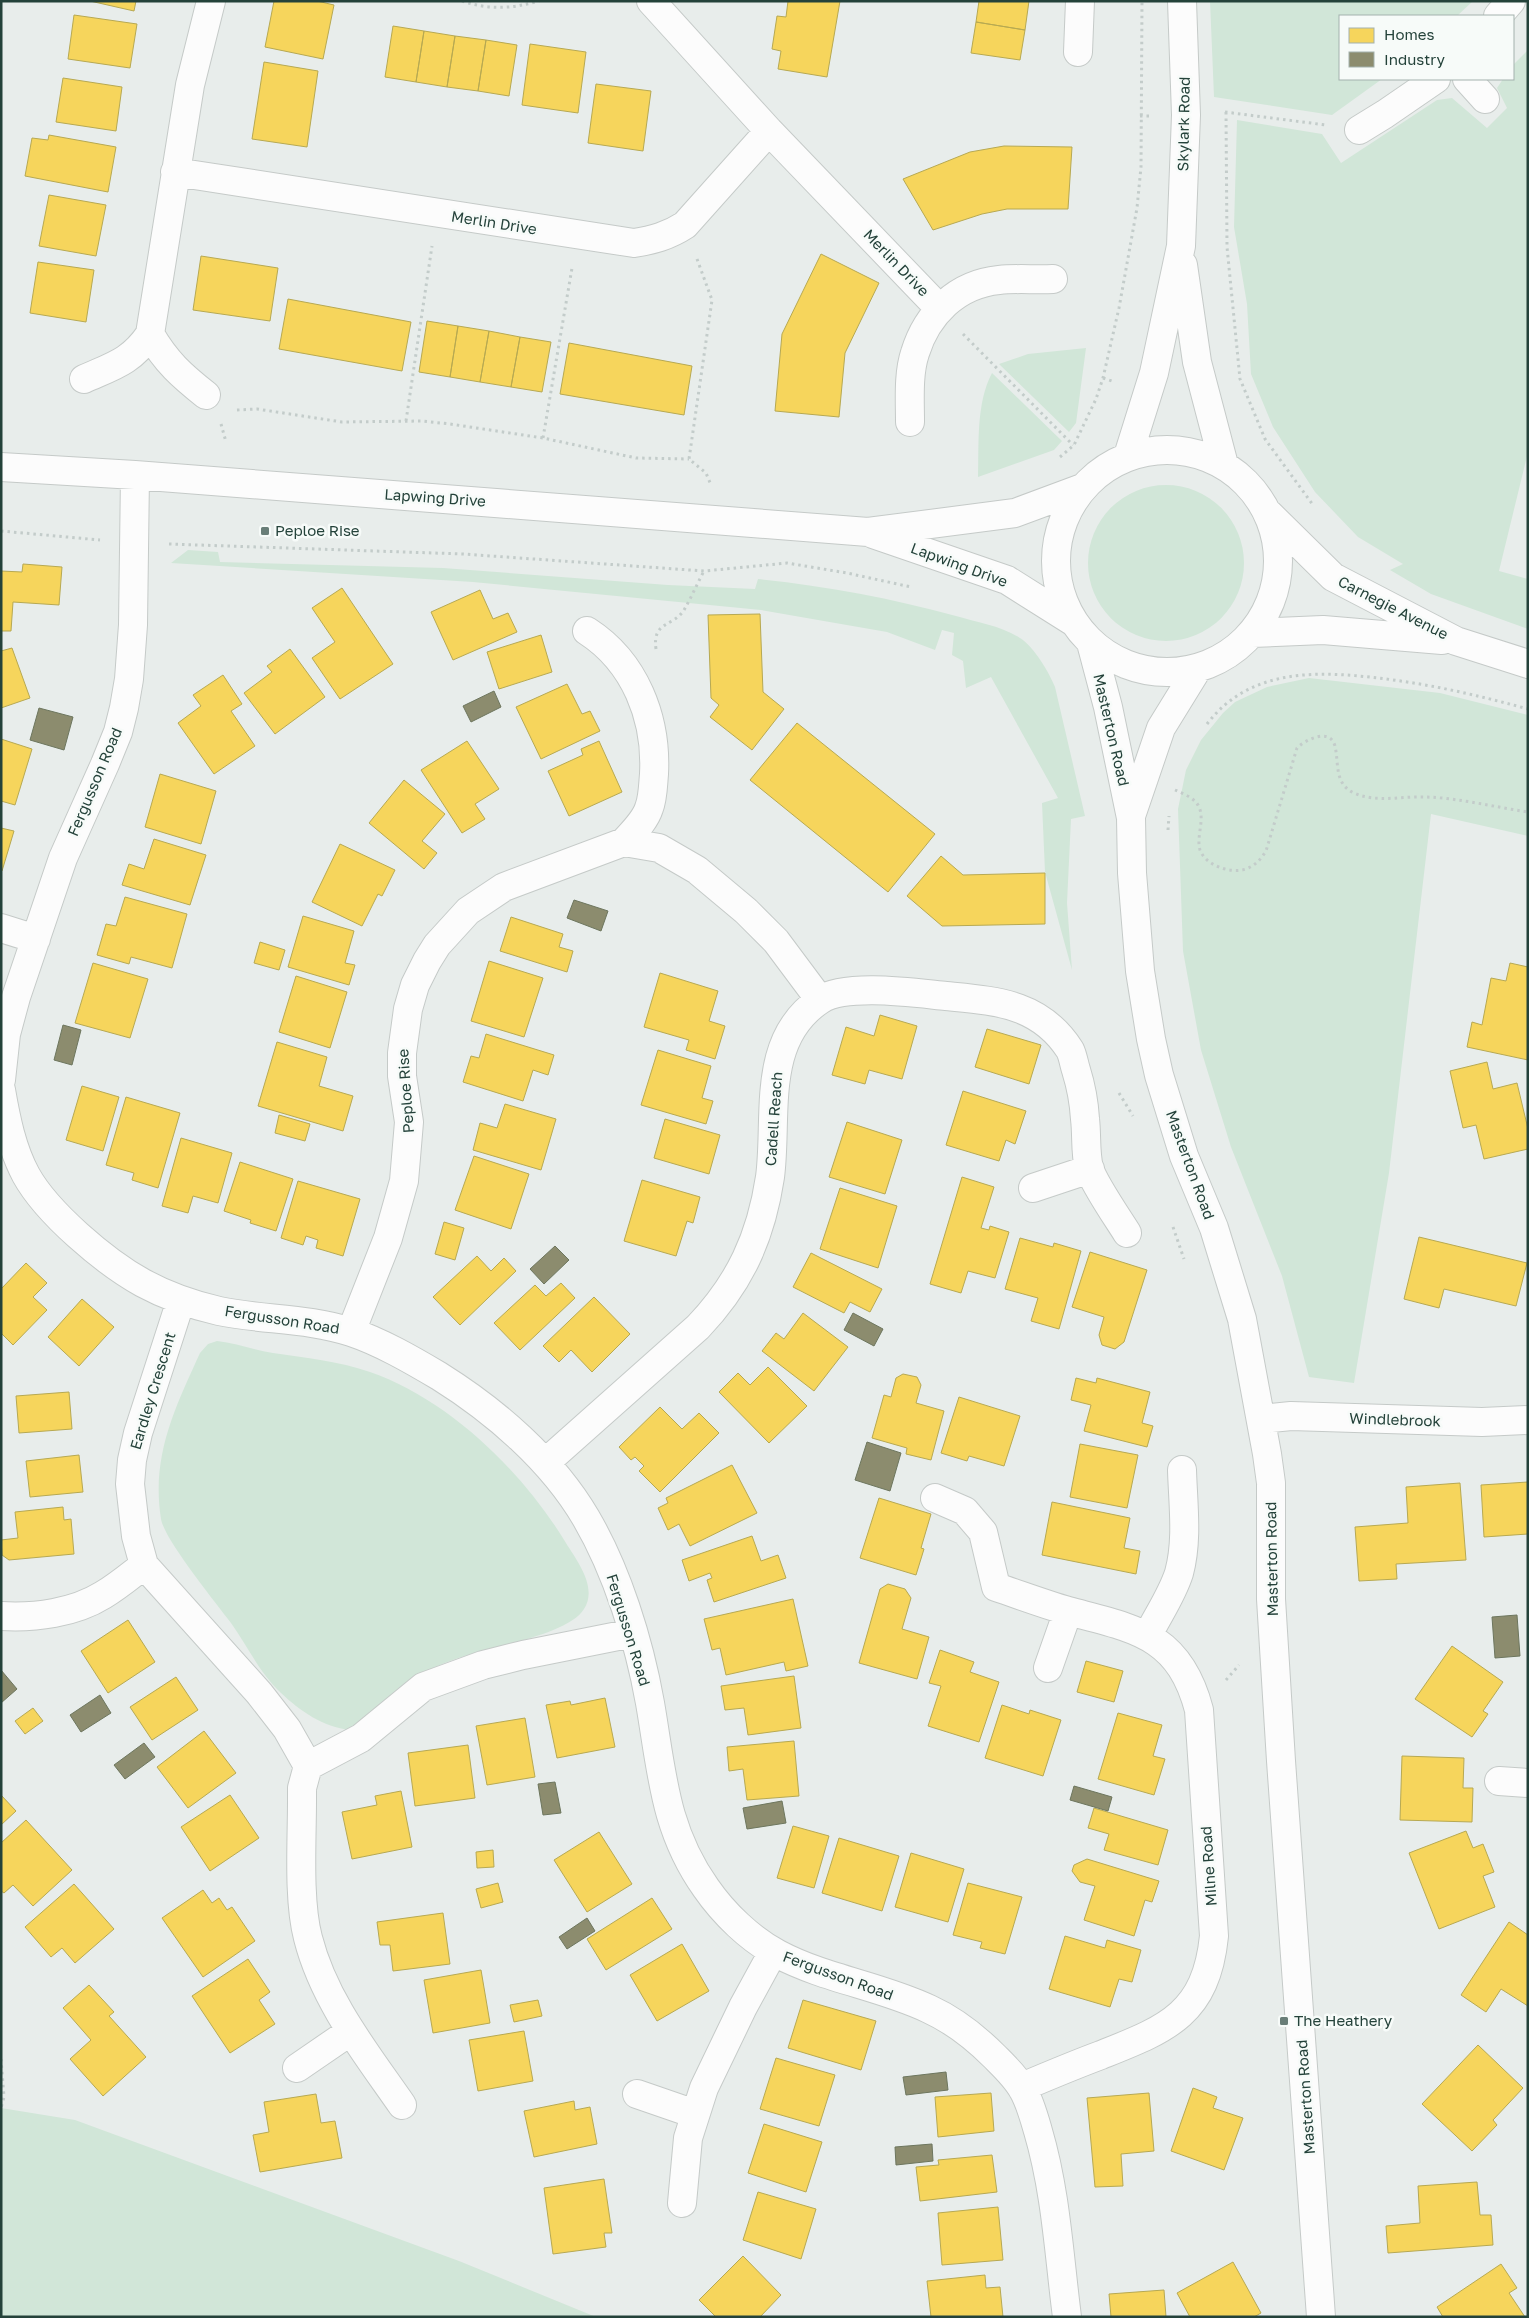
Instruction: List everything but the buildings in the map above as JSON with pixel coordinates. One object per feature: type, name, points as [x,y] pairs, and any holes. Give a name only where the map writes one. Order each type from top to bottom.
[{"type":"street","points":[[84,379],[131,357],[139,350],[150,334],[190,85],[211,1]]},
{"type":"street","name":"Merlin Drive","points":[[651,1],[769,131],[939,308]]},
{"type":"street","points":[[1078,52],[1080,1]]},
{"type":"street","name":"Skylark Road","points":[[1128,456],[1154,373],[1181,246],[1186,115],[1182,1]]},
{"type":"street","points":[[1499,15],[1511,1]]},
{"type":"street","points":[[1359,130],[1435,80]]},
{"type":"street","points":[[1468,80],[1485,99]]},
{"type":"street","name":"Merlin Drive","points":[[175,172],[634,243],[672,234],[685,225],[769,131]]},
{"type":"street","name":"Skylark Road","points":[[1181,246],[1197,362],[1224,465]]},
{"type":"street","name":"Merlin Drive","points":[[910,422],[914,354],[929,322],[939,308],[956,294],[976,285],[999,280],[1053,279]]},
{"type":"street","points":[[150,334],[160,352],[174,368],[206,395]]},
{"type":"street","points":[[1152,450],[1177,450],[1202,455],[1224,465],[1249,485],[1267,512],[1277,543],[1278,575],[1269,606],[1252,633],[1227,654],[1198,668],[1169,672],[1141,670],[1114,660],[1091,643],[1072,621],[1060,595],[1055,567],[1057,539],[1066,511],[1082,488],[1103,469],[1128,456],[1152,450]]},
{"type":"street","name":"Lapwing Drive","points":[[1,468],[135,475],[868,532],[1015,513],[1082,488]]},
{"type":"street","name":"Fergusson Road","points":[[1,1080],[6,1034],[36,938],[63,858],[108,756],[124,708],[129,679],[133,625],[135,475]]},
{"type":"street","name":"Carnegie Avenue","points":[[1267,512],[1333,577],[1456,641],[1528,664]]},
{"type":"street","name":"Lapwing Drive","points":[[868,532],[1007,580],[1072,621]]},
{"type":"street","name":"Carnegie Avenue","points":[[1252,633],[1324,630],[1456,641]]},
{"type":"street","points":[[587,631],[600,640],[630,673],[644,702],[654,734],[654,773],[649,809],[624,842],[659,848],[697,870],[746,911],[776,941],[820,1000]]},
{"type":"street","name":"Masterton Road","points":[[1091,643],[1108,707],[1131,818],[1132,873],[1140,971],[1157,1066],[1184,1156],[1214,1228],[1242,1318],[1262,1419],[1271,1483],[1271,1599],[1321,2317]]},
{"type":"street","name":"Masterton Road","points":[[1131,818],[1161,728],[1198,668]]},
{"type":"street","name":"Peploe Rise","points":[[351,1332],[388,1238],[404,1181],[409,1122],[402,1076],[403,1033],[415,985],[427,961],[437,945],[468,911],[504,887],[624,842]]},
{"type":"street","points":[[1,928],[36,938]]},
{"type":"street","name":"Cadell Reach","points":[[545,1463],[698,1327],[720,1304],[734,1282],[749,1256],[758,1231],[770,1176],[776,1070],[784,1046],[791,1033],[803,1016],[820,1000],[848,992],[878,990],[1012,1004],[1031,1014],[1061,1038],[1071,1052],[1082,1090],[1090,1169],[1127,1233]]},
{"type":"street","name":"Fergusson Road","points":[[1,1090],[15,1150],[28,1178],[42,1199],[84,1242],[141,1282],[181,1300],[217,1310],[314,1324],[351,1332],[410,1360],[466,1395],[500,1421],[545,1463],[586,1518],[620,1594],[646,1680],[666,1798],[674,1830],[686,1857],[722,1910],[773,1952],[796,1963],[930,2009],[956,2025],[988,2050],[1022,2087],[1033,2112],[1046,2158],[1052,2192],[1066,2317]]},
{"type":"street","points":[[1032,1188],[1090,1169]]},
{"type":"street","name":"Eardley Crescent","points":[[144,1565],[132,1509],[130,1484],[132,1460],[138,1433],[181,1300]]},
{"type":"street","name":"Windlebrook","points":[[1262,1419],[1291,1416],[1482,1422],[1528,1420]]},
{"type":"street","points":[[1148,1635],[1178,1575],[1182,1557],[1184,1525],[1182,1470]]},
{"type":"street","name":"Milne Road","points":[[935,1498],[964,1511],[980,1527],[989,1550],[996,1587],[1068,1611],[1106,1620],[1148,1635],[1177,1662],[1194,1694],[1199,1710],[1214,1936],[1212,1955],[1201,1987],[1188,2007],[1175,2020],[1153,2034],[1022,2087]]},
{"type":"street","points":[[1,1616],[40,1615],[77,1607],[103,1595],[144,1565],[260,1693],[287,1729],[308,1766],[302,1795],[304,1917],[307,1936],[318,1969],[351,2031],[402,2105]]},
{"type":"street","points":[[1048,1668],[1068,1611]]},
{"type":"street","points":[[308,1766],[361,1738],[423,1687],[483,1665],[522,1654],[632,1633]]},
{"type":"street","points":[[1499,1781],[1528,1782]]},
{"type":"street","points":[[682,2203],[688,2138],[704,2088],[773,1952]]},
{"type":"street","points":[[297,2068],[351,2031]]},
{"type":"street","points":[[637,2094],[695,2114]]},
{"type":"path","points":[[462,1],[477,6],[502,9],[539,1]]},
{"type":"path","points":[[1056,461],[1074,445],[1096,400],[1119,308],[1137,208],[1141,167],[1142,1]]},
{"type":"path","points":[[1315,509],[1265,439],[1240,379],[1227,247],[1226,112],[1359,130]]},
{"type":"path","points":[[406,421],[437,214]]},
{"type":"path","points":[[685,225],[712,300],[689,459]]},
{"type":"path","points":[[544,438],[578,235]]},
{"type":"path","points":[[939,308],[986,358],[1074,445]]},
{"type":"path","points":[[234,410],[257,410],[342,422],[406,421],[450,424],[544,438],[636,458],[689,459],[706,473],[714,493]]},
{"type":"path","points":[[1,531],[134,543],[463,554],[704,571],[787,563],[918,588]]},
{"type":"path","points":[[630,673],[659,664],[656,637],[661,627],[682,613],[704,571]]},
{"type":"path","points":[[1204,728],[1238,695],[1275,680],[1320,673],[1345,673],[1411,682],[1457,691],[1528,709]]},
{"type":"path","points":[[1174,789],[1192,799],[1200,810],[1200,850],[1206,859],[1215,866],[1232,870],[1245,869],[1258,862],[1266,851],[1297,748],[1304,741],[1317,736],[1327,738],[1334,744],[1340,782],[1351,792],[1363,797],[1387,799],[1427,797],[1528,812]]},
{"type":"path","points":[[1172,797],[1177,780]]},
{"type":"path","points":[[1168,833],[1170,814]]},
{"type":"path","points":[[1129,1101],[1136,1124]]},
{"type":"path","points":[[1171,1220],[1186,1262]]},
{"type":"path","points":[[1238,1656],[1240,1674]]},
{"type":"path","points":[[1,2059],[4,2097],[1,2108]]},
{"type":"green space","points":[[1210,1],[1473,1],[1458,15],[1339,15],[1339,80],[1381,80],[1332,115],[1214,97]]},
{"type":"green space","points":[[1528,50],[1528,452],[1499,571],[1528,579],[1528,629],[1431,594],[1390,570],[1403,564],[1358,537],[1315,492],[1273,427],[1251,374],[1247,304],[1234,227],[1237,120],[1322,134],[1341,163],[1437,100],[1452,98],[1487,128],[1507,108],[1497,88],[1502,80],[1514,80],[1514,64]]},
{"type":"green space","points":[[1086,348],[1076,423],[1069,432],[999,364],[1028,354]]},
{"type":"green space","points":[[992,373],[1062,441],[1054,450],[978,477],[981,410],[983,397]]},
{"type":"green space","points":[[1166,485],[1196,491],[1209,498],[1221,508],[1231,520],[1238,533],[1244,563],[1238,593],[1231,606],[1221,618],[1209,628],[1196,635],[1166,641],[1136,635],[1123,628],[1111,618],[1101,606],[1094,593],[1088,563],[1094,533],[1101,520],[1111,508],[1123,498],[1136,491]]},
{"type":"green space","points":[[188,550],[218,552],[220,562],[443,568],[668,585],[755,589],[758,579],[808,585],[882,598],[980,622],[1013,634],[1025,642],[1036,654],[1055,687],[1085,816],[1071,819],[1067,903],[1072,970],[1045,872],[1042,803],[1058,798],[991,677],[966,688],[963,661],[952,655],[954,633],[942,630],[935,650],[887,632],[761,610],[473,582],[171,563]]},
{"type":"green space","points":[[1309,678],[1440,693],[1528,715],[1528,836],[1431,814],[1389,1173],[1354,1383],[1309,1377],[1282,1276],[1231,1147],[1201,1050],[1183,951],[1178,809],[1186,770],[1201,740],[1223,713],[1235,702],[1267,687]]},
{"type":"green space","points":[[217,1341],[266,1352],[334,1362],[358,1368],[400,1384],[456,1420],[482,1441],[506,1465],[549,1516],[584,1574],[589,1592],[588,1601],[584,1609],[576,1618],[548,1632],[480,1651],[423,1673],[399,1688],[350,1730],[321,1722],[296,1706],[273,1685],[260,1668],[231,1623],[171,1541],[161,1519],[159,1474],[167,1433],[200,1353],[208,1344]]},
{"type":"green space","points":[[1,2108],[75,2120],[459,2261],[596,2317],[1,2317]]},
{"type":"place","name":"Peploe Rise","points":[[265,531]]},
{"type":"place","name":"The Heathery","points":[[1284,2021]]}]
